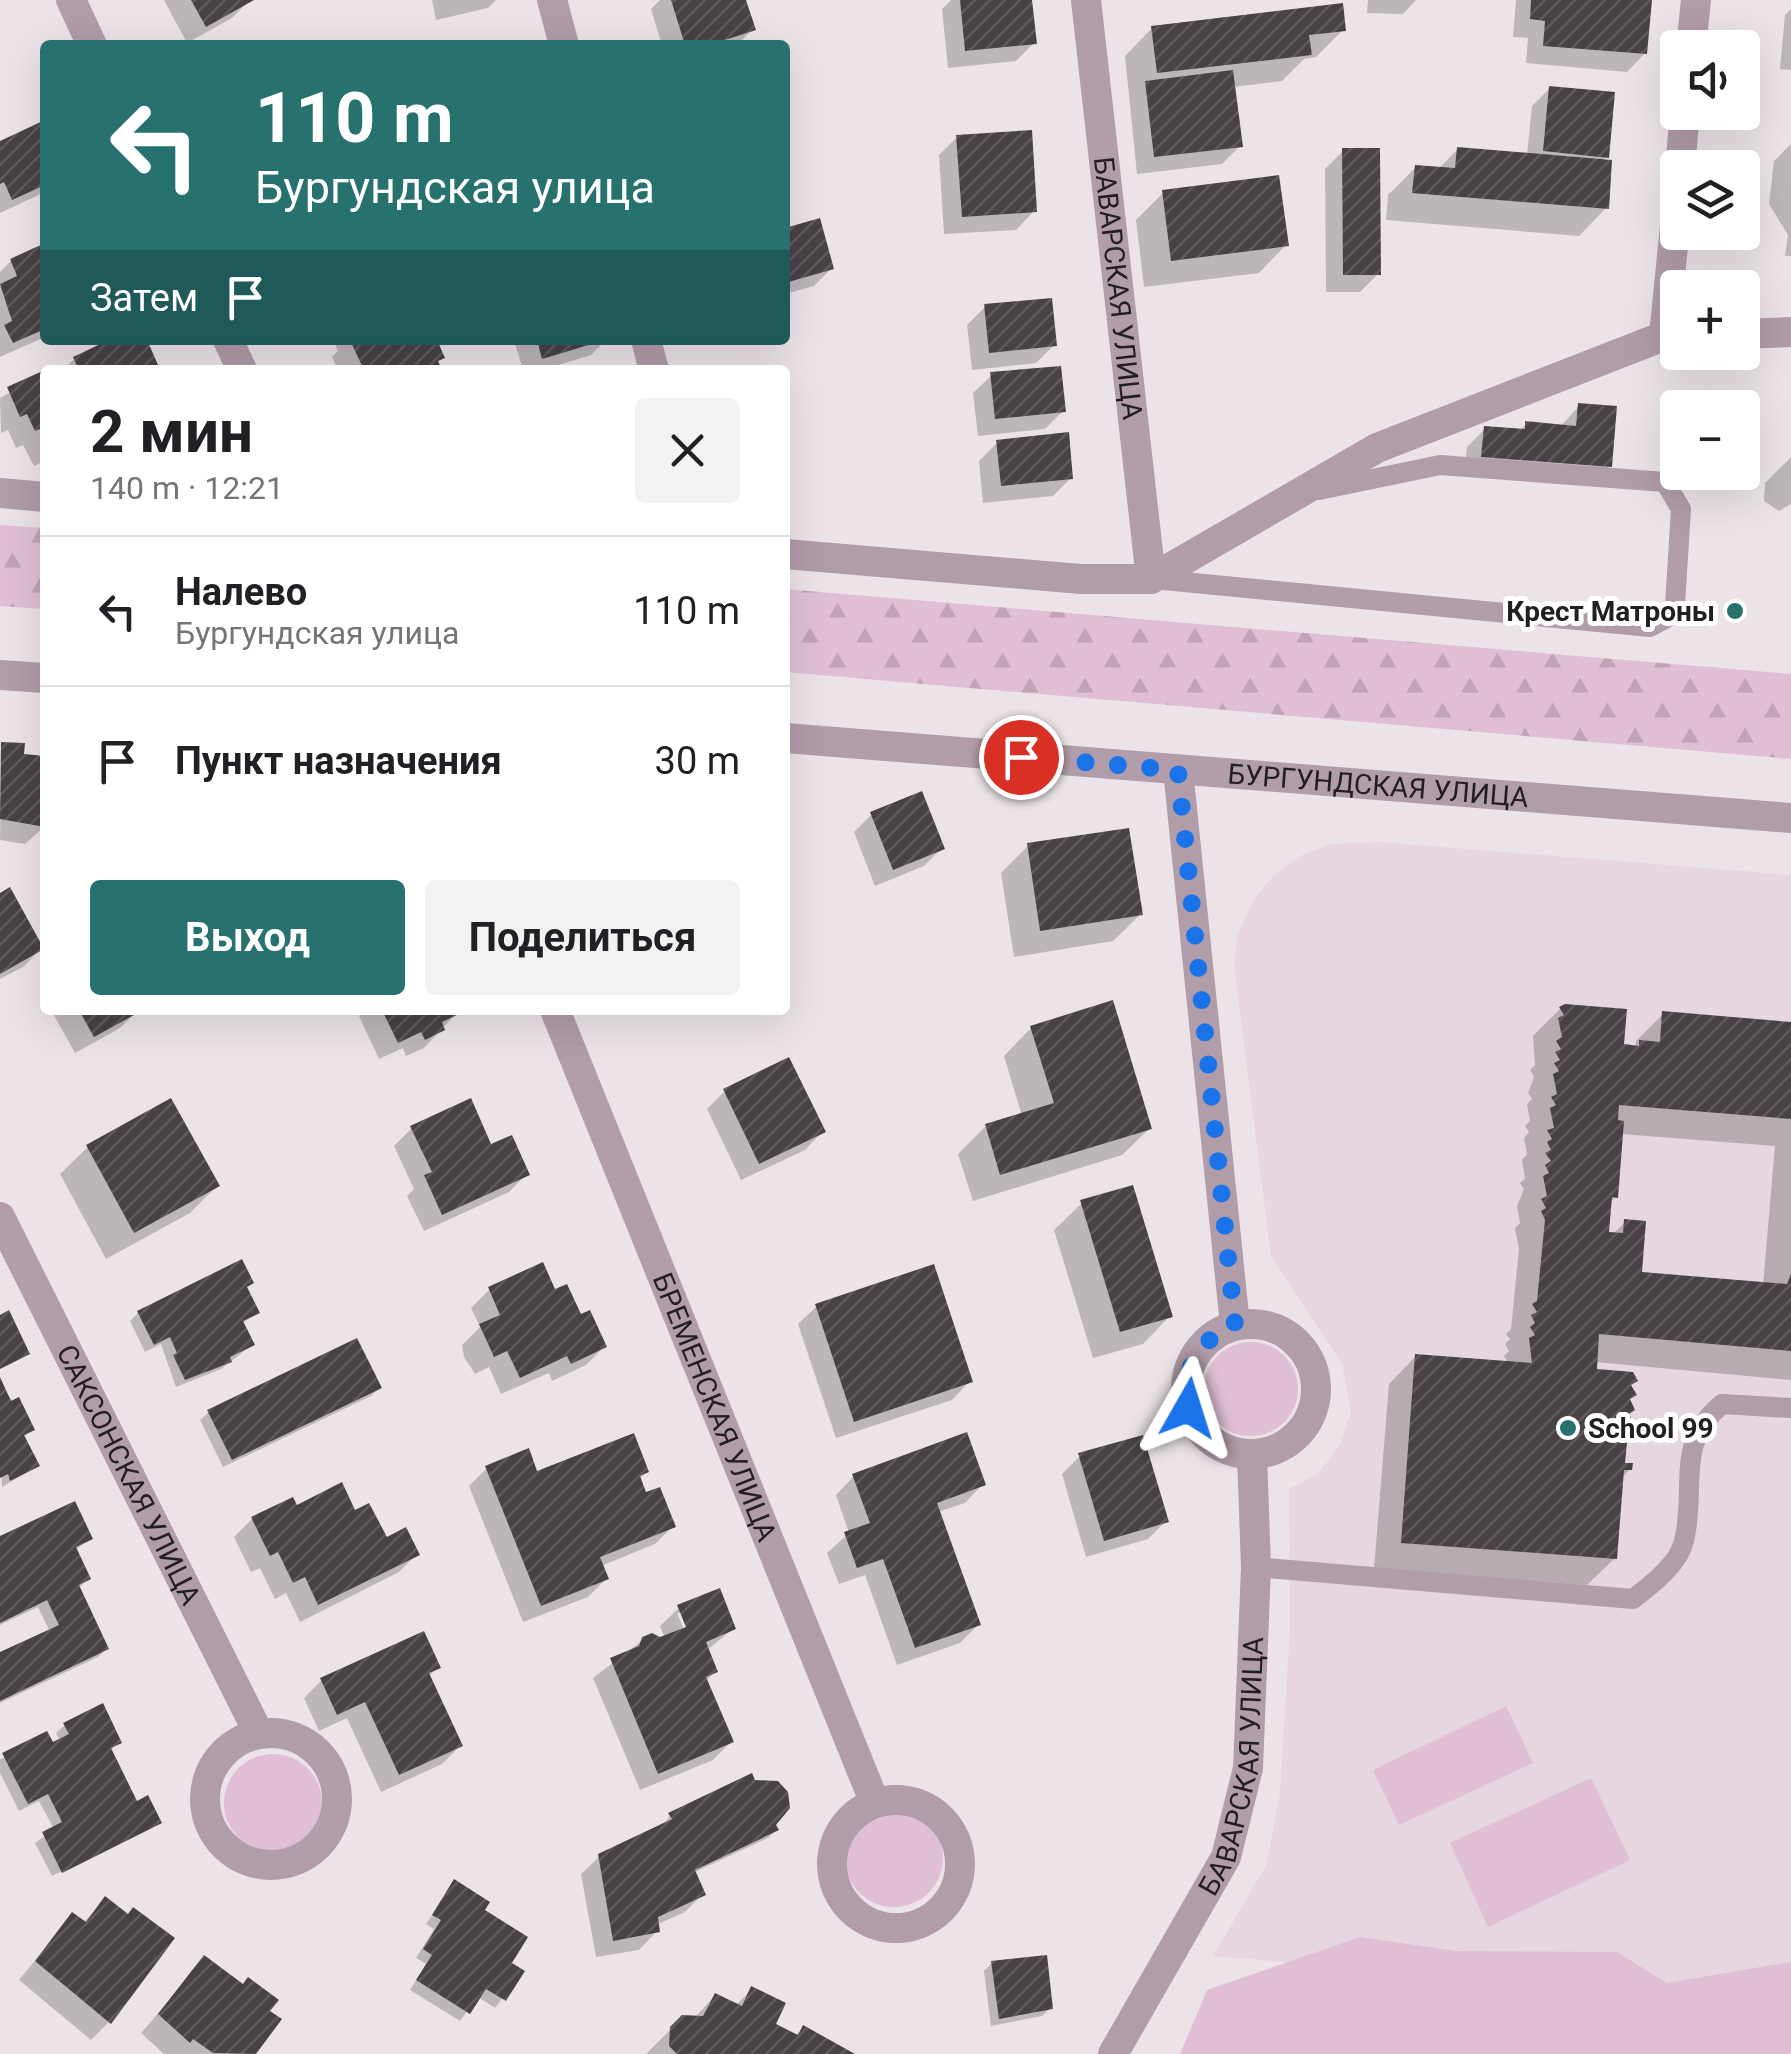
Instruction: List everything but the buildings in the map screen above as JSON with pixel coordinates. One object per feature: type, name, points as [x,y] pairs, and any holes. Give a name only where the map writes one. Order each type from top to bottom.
[{"type":"street","points":[[71,0],[90,40]]},
{"type":"street","points":[[552,0],[563,40]]},
{"type":"street","name":"БАВАРСКАЯ УЛИЦА","points":[[1086,0],[1151,578]]},
{"type":"street","points":[[1693,30],[1696,0]]},
{"type":"street","points":[[1760,333],[1791,332]]},
{"type":"street","points":[[790,554],[1081,578],[1151,578],[1377,448],[1660,340]]},
{"type":"street","points":[[0,493],[40,497]]},
{"type":"street","points":[[0,675],[40,678]]},
{"type":"street","name":"БУРГУНДСКАЯ УЛИЦА","points":[[790,738],[1791,818]]},
{"type":"street","points":[[1178,770],[1235,1325]]},
{"type":"street","name":"БРЕМЕНСКАЯ УЛИЦА","points":[[556,1015],[874,1801]]},
{"type":"street","name":"САКСОНСКАЯ УЛИЦА","points":[[0,1217],[258,1734]]},
{"type":"street","points":[[1253,1323],[1288,1335],[1302,1347],[1316,1381],[1316,1400],[1300,1432],[1286,1444],[1252,1455],[1230,1452],[1212,1442],[1197,1427],[1188,1408],[1189,1366],[1215,1333],[1235,1325],[1253,1323]]},
{"type":"street","name":"БАВАРСКАЯ УЛИЦА","points":[[1114,2054],[1226,1857],[1248,1768],[1256,1567],[1252,1455]]},
{"type":"street","points":[[258,1734],[298,1738],[316,1750],[336,1784],[334,1823],[310,1854],[292,1862],[249,1862],[215,1836],[206,1816],[210,1773],[238,1741],[258,1734]]},
{"type":"street","points":[[896,1799],[933,1812],[959,1852],[959,1876],[953,1894],[943,1910],[921,1925],[894,1931],[873,1926],[854,1912],[840,1893],[833,1872],[834,1845],[842,1826],[856,1811],[874,1801],[896,1799]]},
{"type":"lane","points":[[1151,578],[1650,627],[1665,620],[1675,605],[1681,508],[1665,482],[1440,464],[1296,495]]},
{"type":"lane","points":[[1256,1567],[1633,1599],[1658,1580],[1684,1545],[1691,1448],[1700,1422],[1722,1404],[1791,1408]]},
{"type":"shaded area","name":"School 99","points":[[1379,842],[1791,875],[1791,2005],[1213,1956],[1266,1866],[1280,1793],[1290,1626],[1289,1489],[1318,1474],[1340,1445],[1351,1411],[1342,1364],[1271,1256],[1234,965],[1238,935],[1252,902],[1274,875],[1300,856],[1332,844]]},
{"type":"green space","points":[[0,525],[40,528],[40,609],[0,606]]},
{"type":"green space","points":[[790,589],[1791,674],[1791,759],[790,672]]},
{"type":"green space","points":[[1251,1342],[1269,1346],[1284,1356],[1294,1371],[1298,1389],[1294,1407],[1284,1422],[1269,1432],[1251,1436],[1233,1432],[1218,1422],[1208,1407],[1204,1389],[1208,1371],[1218,1356],[1233,1346]]},
{"type":"green space","points":[[1506,1706],[1533,1763],[1399,1825],[1373,1770]]},
{"type":"green space","points":[[273,1754],[292,1758],[308,1768],[318,1784],[322,1803],[318,1822],[308,1838],[292,1848],[273,1852],[254,1848],[238,1838],[228,1822],[224,1803],[228,1784],[238,1768],[254,1758]]},
{"type":"green space","points":[[1591,1778],[1630,1860],[1488,1927],[1450,1843]]},
{"type":"green space","points":[[894,1809],[913,1813],[929,1823],[939,1839],[943,1858],[939,1877],[929,1893],[913,1903],[894,1907],[875,1903],[859,1893],[849,1877],[845,1858],[849,1839],[859,1823],[875,1813]]},
{"type":"green space","points":[[1360,1937],[1456,1951],[1617,1952],[1667,1983],[1791,1962],[1791,2054],[1180,2054],[1207,1990]]},
{"type":"place","name":"Крест Матроны","points":[[1735,611]]},
{"type":"place","name":"School 99","points":[[1568,1428]]},
{"type":"route","points":[[1021,757],[1178,770],[1235,1325],[1215,1333],[1200,1347],[1189,1366],[1185,1386],[1188,1408]]}]
